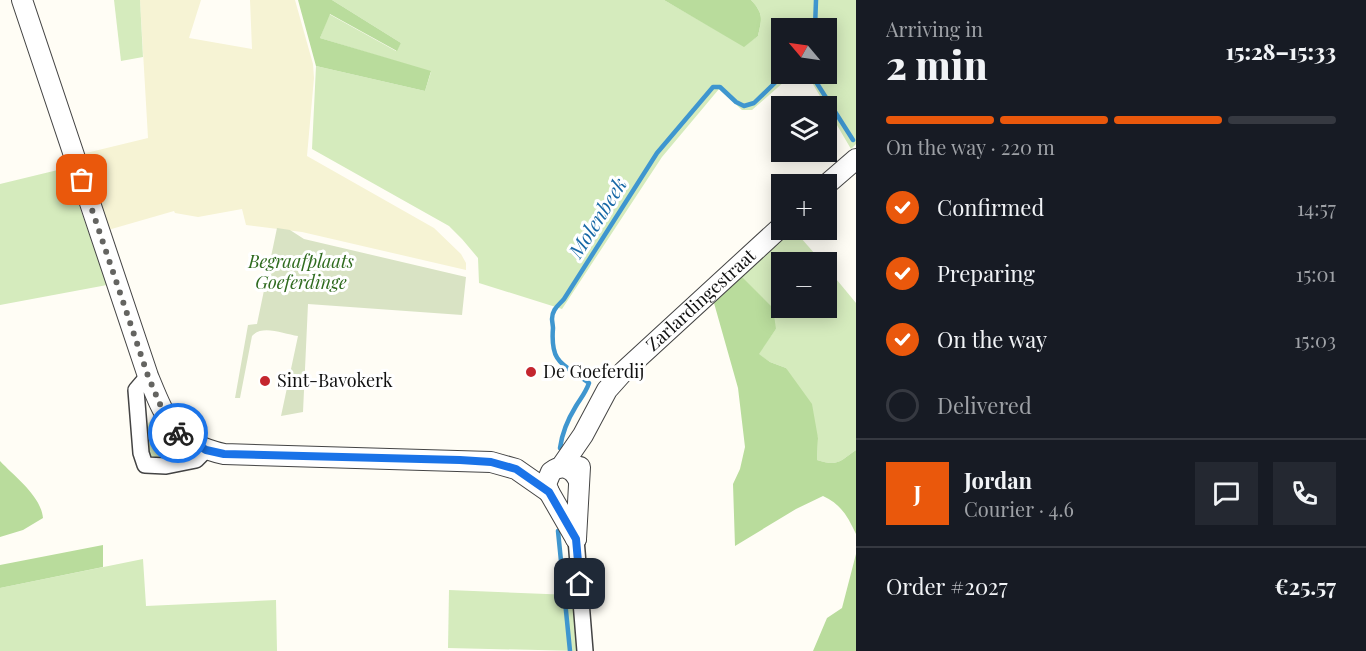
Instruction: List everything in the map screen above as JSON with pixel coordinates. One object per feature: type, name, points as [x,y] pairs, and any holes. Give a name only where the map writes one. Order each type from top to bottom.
[{"type":"street","points":[[22,0],[148,376],[165,416],[180,435],[206,450],[233,455],[491,462],[516,469],[560,499],[574,494],[578,483],[570,469],[527,467],[516,469]]},
{"type":"street","points":[[837,175],[856,159]]},
{"type":"street","name":"Zarlardingestraat","points":[[576,539],[551,494],[547,480],[583,435],[607,390],[624,370],[771,236]]},
{"type":"street","points":[[148,376],[136,390],[141,453],[145,465],[166,466],[196,460],[206,450]]},
{"type":"street","name":"Zarlardingestraat","points":[[583,435],[576,539],[585,651]]},
{"type":"shaded area","points":[[140,0],[201,0],[189,38],[252,49],[250,0],[295,0],[313,64],[314,78],[307,156],[434,228],[461,254],[466,263],[466,270],[302,232],[246,225],[242,209],[198,217],[174,211],[108,230],[82,154],[148,138]]},
{"type":"green space","points":[[114,0],[140,0],[143,57],[121,61]]},
{"type":"green space","points":[[298,0],[332,0],[401,43],[397,51],[330,14],[320,38],[431,71],[425,91],[316,66]]},
{"type":"green space","points":[[332,0],[664,0],[744,46],[758,36],[760,25],[760,13],[751,0],[856,0],[856,144],[851,149],[837,125],[837,96],[820,96],[813,84],[837,84],[837,18],[771,18],[771,84],[782,84],[752,110],[742,110],[719,89],[662,157],[562,309],[479,283],[478,258],[449,226],[312,149],[316,66],[425,91],[431,72],[320,38],[329,14],[396,51],[401,43]]},
{"type":"green space","points":[[664,0],[751,0],[761,17],[758,36],[744,47]]},
{"type":"green space","points":[[66,168],[107,285],[0,305],[0,184]]},
{"type":"green space","name":"Begraafplaats Goeferdinge","points":[[277,228],[290,230],[304,239],[466,277],[462,315],[308,304],[303,412],[281,416],[298,336],[280,332],[267,330],[256,332],[252,336],[240,398],[235,398],[248,325],[257,324]]},
{"type":"green space","points":[[781,240],[803,240],[813,252],[771,252],[771,318],[837,318],[837,280],[856,303],[856,450],[842,460],[830,463],[817,460],[818,438],[786,368],[758,354],[776,329],[742,277]]},
{"type":"green space","points":[[742,277],[771,306],[771,318],[774,318],[776,329],[759,354],[770,362],[786,368],[812,404],[818,438],[817,460],[834,463],[856,450],[856,534],[843,512],[835,503],[823,496],[796,509],[735,546],[733,484],[740,469],[745,447],[738,388],[714,303]]},
{"type":"green space","points":[[153,421],[190,455],[155,460],[148,457],[146,428],[149,422]]},
{"type":"green space","points":[[0,461],[38,502],[43,518],[23,530],[0,537]]},
{"type":"green space","points":[[103,545],[103,567],[0,588],[0,565]]},
{"type":"green space","points":[[856,554],[856,651],[813,651],[827,618],[842,608]]},
{"type":"green space","points":[[143,559],[146,606],[276,600],[277,651],[0,651],[0,588]]},
{"type":"green space","points":[[449,590],[572,595],[579,651],[448,648]]},
{"type":"waterway","name":"Molenbeek","points":[[815,18],[816,0]]},
{"type":"waterway","name":"Molenbeek","points":[[560,448],[568,421],[589,383],[556,357],[552,319],[554,310],[564,299],[657,153],[713,87],[720,87],[736,102],[744,106],[754,103],[774,84]]},
{"type":"waterway","name":"Molenbeek","points":[[817,84],[853,140]]},
{"type":"waterway","name":"Molenbeek","points":[[558,531],[570,651]]},
{"type":"way so far","points":[[82,180],[148,376],[165,416],[178,433]]},
{"type":"place","name":"De Goeferdij","points":[[531,372]]},
{"type":"place","name":"Sint-Bavokerk","points":[[265,381]]},
{"type":"route","points":[[178,433],[206,450],[224,454],[460,460],[491,462],[516,469],[553,496],[570,525],[576,539],[580,584]]}]
